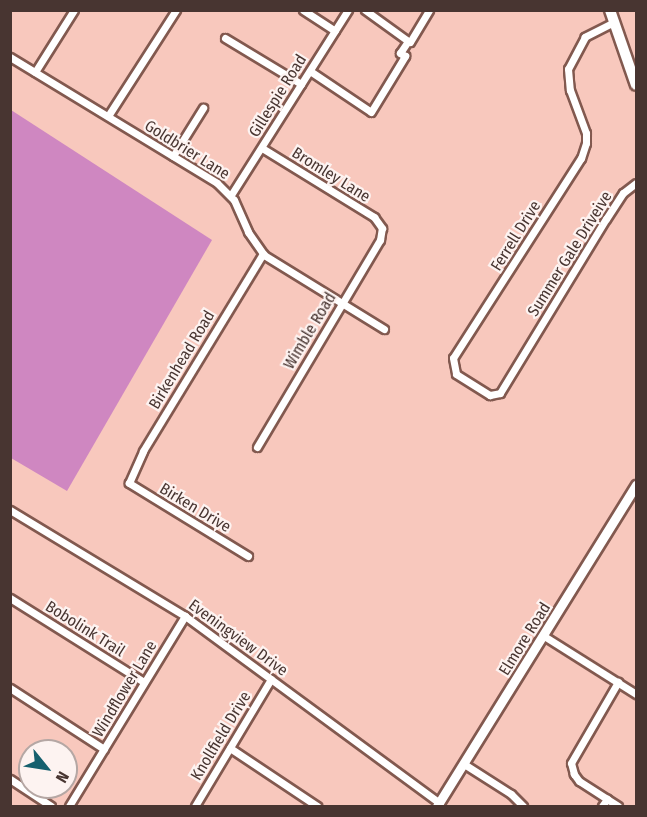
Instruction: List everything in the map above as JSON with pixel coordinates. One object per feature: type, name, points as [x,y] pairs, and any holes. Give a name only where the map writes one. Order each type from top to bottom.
[{"type":"main road","points":[[610,10],[636,85]]},
{"type":"street","points":[[35,72],[74,10]]},
{"type":"street","points":[[108,117],[176,10]]},
{"type":"street","points":[[303,10],[335,31]]},
{"type":"street","name":"Gillespie Road","points":[[231,195],[348,10]]},
{"type":"street","points":[[365,10],[408,41]]},
{"type":"street","points":[[310,71],[370,111],[405,56],[400,52],[408,41],[410,42],[429,10]]},
{"type":"street","name":"Ferrell Drive","points":[[532,343],[500,393],[490,395],[456,374],[453,358],[581,158],[586,133],[570,90],[568,69],[585,37],[614,22]]},
{"type":"street","points":[[225,38],[302,84]]},
{"type":"street","name":"Goldbrier Lane","points":[[10,57],[218,183],[231,195],[248,232],[263,254],[384,329]]},
{"type":"street","points":[[173,156],[203,108]]},
{"type":"street","name":"Bromley Lane","points":[[262,148],[374,217],[386,227]]},
{"type":"street","name":"Summer Gale Driveive","points":[[532,343],[623,194],[636,183]]},
{"type":"street","name":"Wimble Road","points":[[257,447],[386,227]]},
{"type":"street","name":"Birkenhead Road","points":[[129,483],[143,451],[263,254]]},
{"type":"street","name":"Birken Drive","points":[[129,483],[248,556]]},
{"type":"street","name":"Elmore Road","points":[[438,805],[636,485]]},
{"type":"street","name":"Eveningview Drive","points":[[10,510],[185,616],[438,805]]},
{"type":"street","name":"Bobolink Trail","points":[[10,598],[144,682]]},
{"type":"street","name":"Windflower Lane","points":[[69,807],[185,616]]},
{"type":"street","points":[[544,636],[636,694]]},
{"type":"street","name":"Knollfield Drive","points":[[195,807],[271,679]]},
{"type":"street","points":[[618,682],[571,763],[579,781],[618,807]]},
{"type":"street","points":[[10,688],[104,749]]},
{"type":"street","points":[[230,748],[317,807]]},
{"type":"street","points":[[464,764],[511,794],[523,807]]},
{"type":"street","points":[[10,779],[51,807]]},
{"type":"street","points":[[602,807],[608,799]]},
{"type":"shaded area","points":[[11,110],[212,240],[67,491],[11,458]]}]
